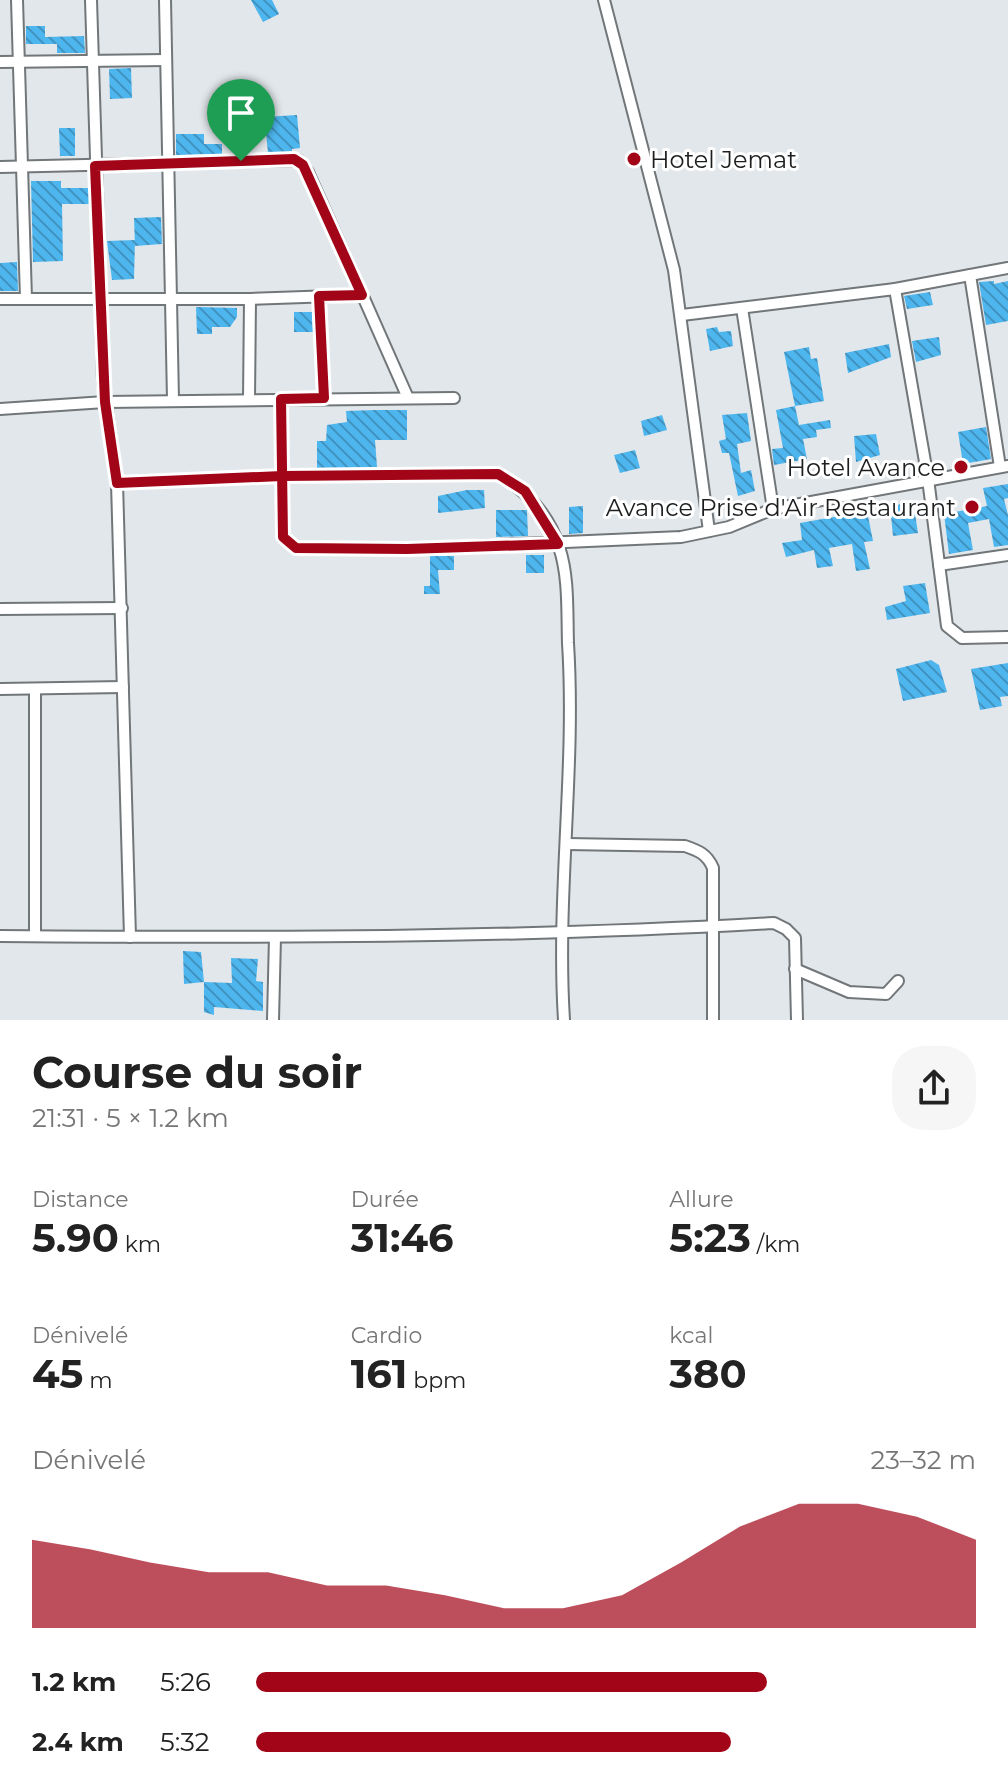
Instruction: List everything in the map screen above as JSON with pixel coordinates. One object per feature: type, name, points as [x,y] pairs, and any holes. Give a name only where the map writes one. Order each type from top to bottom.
[{"type":"street","points":[[17,0],[26,299]]},
{"type":"street","points":[[91,0],[105,402],[117,483],[130,937]]},
{"type":"street","points":[[165,0],[173,400]]},
{"type":"street","points":[[604,0],[674,270],[709,531]]},
{"type":"street","points":[[0,62],[166,60]]},
{"type":"street","points":[[0,167],[298,160],[308,172],[408,398]]},
{"type":"street","points":[[682,315],[895,289],[1008,268]]},
{"type":"street","points":[[281,399],[283,537],[296,548],[407,549],[681,537],[709,531],[773,509],[1004,466],[970,275]]},
{"type":"street","points":[[895,289],[928,479],[947,626],[962,638],[1008,637]]},
{"type":"street","points":[[0,299],[250,299],[362,295]]},
{"type":"street","points":[[319,296],[324,398]]},
{"type":"street","points":[[249,399],[250,299]]},
{"type":"street","points":[[742,308],[773,509]]},
{"type":"street","points":[[0,409],[173,400],[454,398]]},
{"type":"street","points":[[117,483],[282,476],[498,474],[525,491],[558,544],[566,602],[572,711],[563,933],[564,1020]]},
{"type":"street","points":[[939,565],[1008,555]]},
{"type":"street","points":[[0,609],[122,608]]},
{"type":"street","points":[[0,689],[123,687]]},
{"type":"street","points":[[35,689],[35,936]]},
{"type":"street","points":[[567,844],[685,846],[702,852],[713,868],[713,1020]]},
{"type":"street","points":[[0,936],[275,937],[563,933],[774,923],[795,938],[797,1020]]},
{"type":"street","points":[[273,1020],[275,937]]},
{"type":"street","points":[[795,969],[863,995],[886,994],[898,981]]},
{"type":"building","points":[[251,0],[272,0],[279,14],[263,22]]},
{"type":"building","points":[[26,26],[45,26],[45,37],[84,36],[85,53],[57,53],[57,44],[26,44]]},
{"type":"building","points":[[131,68],[132,98],[110,99],[109,69]]},
{"type":"building","points":[[297,115],[300,148],[292,149],[292,152],[268,153],[266,133],[246,134],[246,124],[266,124],[265,117]]},
{"type":"building","points":[[59,128],[75,128],[75,156],[60,156]]},
{"type":"building","points":[[176,134],[204,134],[204,144],[222,144],[222,154],[176,155]]},
{"type":"building","points":[[31,181],[61,181],[61,188],[89,188],[89,204],[62,204],[63,261],[33,262]]},
{"type":"building","points":[[161,217],[162,244],[135,246],[134,218]]},
{"type":"building","points":[[135,240],[134,279],[112,280],[107,241]]},
{"type":"building","points":[[17,262],[18,291],[0,291],[0,263]]},
{"type":"building","points":[[994,281],[994,284],[1008,281],[1008,321],[986,325],[979,282]]},
{"type":"building","points":[[930,292],[933,305],[907,309],[904,296]]},
{"type":"building","points":[[196,307],[237,308],[237,317],[230,327],[212,327],[212,334],[197,334]]},
{"type":"building","points":[[294,312],[312,312],[313,332],[294,332]]},
{"type":"building","points":[[717,327],[719,332],[731,331],[733,346],[710,351],[706,329]]},
{"type":"building","points":[[939,337],[941,355],[916,362],[912,341]]},
{"type":"building","points":[[889,344],[891,357],[848,373],[845,353]]},
{"type":"building","points":[[809,347],[811,359],[817,358],[824,401],[795,406],[784,352]]},
{"type":"building","points":[[795,406],[799,425],[830,420],[831,428],[816,430],[817,437],[803,439],[807,459],[774,465],[772,449],[783,448],[776,410]]},
{"type":"building","points":[[407,410],[407,440],[375,440],[377,467],[317,468],[317,441],[326,441],[327,425],[347,422],[346,411]]},
{"type":"building","points":[[747,413],[751,441],[737,444],[741,473],[751,470],[755,491],[738,496],[729,453],[722,453],[719,441],[726,439],[722,415]]},
{"type":"building","points":[[662,415],[667,430],[644,436],[641,421]]},
{"type":"building","points":[[986,427],[991,459],[963,464],[958,432]]},
{"type":"building","points":[[876,434],[880,455],[856,462],[854,436]]},
{"type":"building","points":[[635,450],[640,468],[620,473],[614,455]]},
{"type":"building","points":[[1008,484],[1008,498],[1004,499],[1008,515],[1008,545],[994,547],[989,519],[968,523],[973,550],[949,554],[944,514],[987,506],[983,488]]},
{"type":"building","points":[[484,490],[485,508],[438,513],[438,496]]},
{"type":"building","points":[[908,503],[910,515],[915,514],[918,533],[893,536],[890,506]]},
{"type":"building","points":[[583,506],[583,533],[569,534],[569,507]]},
{"type":"building","points":[[496,510],[527,510],[528,536],[496,537]]},
{"type":"building","points":[[867,511],[873,541],[864,542],[870,569],[856,571],[852,544],[829,548],[833,566],[817,568],[814,550],[786,557],[782,543],[802,540],[800,523]]},
{"type":"building","points":[[526,555],[544,555],[544,573],[526,573]]},
{"type":"building","points":[[430,556],[454,556],[454,570],[438,570],[440,594],[424,594],[424,586],[430,586]]},
{"type":"building","points":[[925,583],[930,613],[887,620],[885,607],[906,601],[903,586]]},
{"type":"building","points":[[931,660],[939,665],[947,692],[903,701],[896,669]]},
{"type":"building","points":[[1008,663],[1008,696],[1000,697],[1002,706],[980,710],[971,669]]},
{"type":"building","points":[[183,951],[201,952],[204,982],[184,984]]},
{"type":"building","points":[[231,958],[258,959],[256,981],[263,982],[263,1011],[214,1007],[214,1015],[204,1012],[204,982],[232,983]]},
{"type":"place","name":"Hotel Jemat","points":[[634,159]]},
{"type":"place","name":"Hotel Avance","points":[[961,467]]},
{"type":"place","name":"Avance Prise d'Air Restaurant","points":[[972,507]]},
{"type":"route","points":[[241,161],[95,166],[105,402],[117,483],[282,476],[498,474],[525,491],[558,544],[407,549],[296,548],[287,544],[283,537],[282,476],[281,399],[324,398],[319,296],[362,295],[303,165],[294,159],[241,161]]}]
